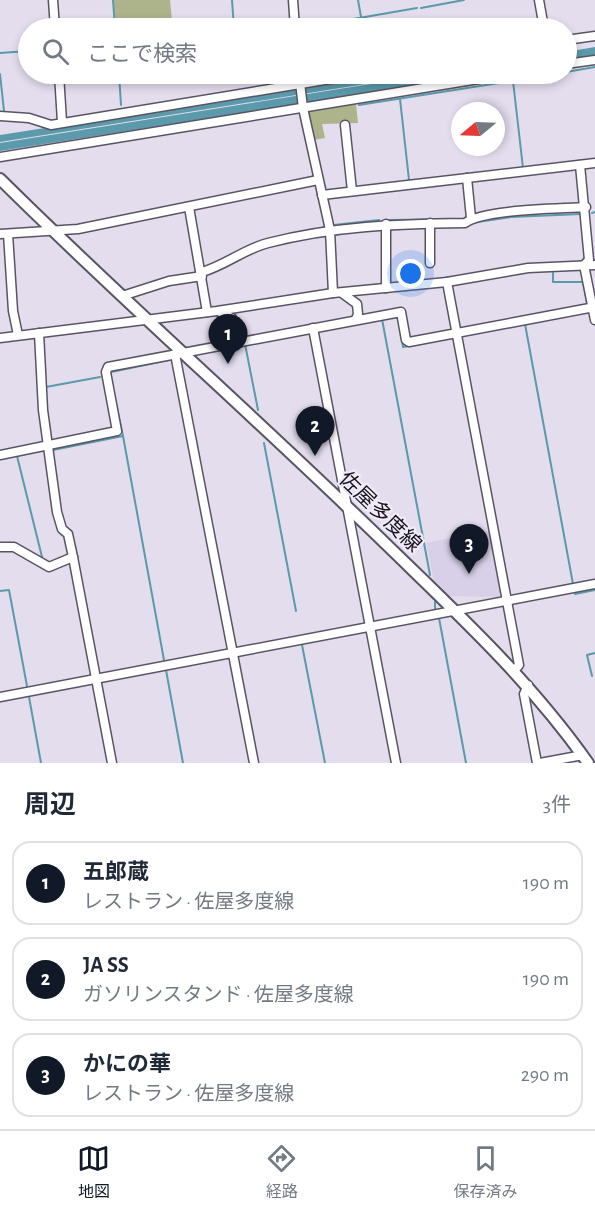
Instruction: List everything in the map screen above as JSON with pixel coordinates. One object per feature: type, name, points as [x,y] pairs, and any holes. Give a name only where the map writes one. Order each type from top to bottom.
[{"type":"main road","name":"佐屋多度線","points":[[0,179],[148,320],[178,354],[346,506],[456,610],[528,685],[585,759]]},
{"type":"street","points":[[53,0],[54,18]]},
{"type":"street","points":[[292,0],[294,18]]},
{"type":"street","points":[[539,0],[542,18]]},
{"type":"street","points":[[577,39],[595,36]]},
{"type":"street","points":[[577,63],[595,60]]},
{"type":"street","points":[[60,84],[63,122]]},
{"type":"street","points":[[0,116],[29,118],[51,126],[63,122],[305,84]]},
{"type":"street","points":[[0,157],[447,84]]},
{"type":"street","points":[[299,85],[330,230],[333,293]]},
{"type":"street","points":[[345,126],[352,191]]},
{"type":"street","points":[[322,195],[595,163]]},
{"type":"street","points":[[580,165],[589,208],[589,260],[584,266]]},
{"type":"street","points":[[467,178],[471,218]]},
{"type":"street","points":[[18,335],[4,234],[54,232],[318,180]]},
{"type":"street","points":[[189,207],[207,312]]},
{"type":"street","points":[[122,296],[169,281],[202,274],[241,252],[267,243],[330,230],[386,224],[465,223],[471,218],[519,212],[589,208]]},
{"type":"street","points":[[430,223],[430,263]]},
{"type":"street","points":[[386,224],[387,288]]},
{"type":"street","points":[[0,338],[217,311],[333,293],[447,282],[528,268],[595,265]]},
{"type":"street","points":[[584,266],[595,320]]},
{"type":"street","points":[[447,282],[519,666],[514,671]]},
{"type":"street","points":[[333,293],[346,294],[357,303],[356,319]]},
{"type":"street","points":[[0,455],[117,431],[106,372],[108,367],[401,312],[406,340],[409,342],[594,307]]},
{"type":"street","points":[[217,311],[224,312],[232,318],[238,342]]},
{"type":"street","points":[[313,328],[396,763]]},
{"type":"street","points":[[39,333],[43,410],[50,445],[57,512],[62,529],[68,534],[112,763]]},
{"type":"street","points":[[178,354],[254,763]]},
{"type":"street","points":[[0,547],[14,547],[49,567],[73,557]]},
{"type":"street","points":[[0,697],[595,584]]},
{"type":"street","points":[[528,685],[524,694],[538,763],[585,759]]},
{"type":"shaded area","points":[[491,530],[503,593],[498,597],[449,596],[434,581],[426,543]]},
{"type":"green space","points":[[113,0],[170,0],[172,18],[115,18]]},
{"type":"green space","points":[[464,84],[483,84],[356,104],[358,123],[322,124],[325,138],[313,140],[306,112],[308,109]]},
{"type":"water","points":[[595,47],[595,56],[577,59],[577,50]]},
{"type":"water","points":[[327,84],[365,84],[0,142],[0,135]]},
{"type":"water","points":[[371,84],[425,84],[0,151],[0,143]]},
{"type":"waterway","points":[[113,0],[114,18]]},
{"type":"waterway","points":[[232,0],[233,18]]},
{"type":"waterway","points":[[358,0],[361,18]]},
{"type":"waterway","points":[[421,8],[464,0]]},
{"type":"waterway","points":[[359,18],[417,8]]},
{"type":"waterway","points":[[0,53],[18,52]]},
{"type":"waterway","points":[[577,70],[595,67]]},
{"type":"waterway","points":[[0,74],[4,111]]},
{"type":"waterway","points":[[120,84],[121,105]]},
{"type":"waterway","points":[[359,105],[492,84]]},
{"type":"waterway","points":[[513,84],[523,168]]},
{"type":"waterway","points":[[400,99],[409,180]]},
{"type":"waterway","points":[[477,222],[511,217],[581,214]]},
{"type":"waterway","points":[[389,220],[466,219]]},
{"type":"waterway","points":[[334,225],[379,220]]},
{"type":"waterway","points":[[317,229],[324,227]]},
{"type":"waterway","points":[[256,243],[274,238]]},
{"type":"waterway","points":[[553,273],[553,282],[583,282],[587,303]]},
{"type":"waterway","points":[[382,319],[430,575]]},
{"type":"waterway","points":[[525,324],[573,584]]},
{"type":"waterway","points":[[402,340],[403,347],[409,346]]},
{"type":"waterway","points":[[245,344],[258,410]]},
{"type":"waterway","points":[[111,376],[111,372],[169,360]]},
{"type":"waterway","points":[[46,387],[100,377]]},
{"type":"waterway","points":[[53,450],[123,436],[115,399]]},
{"type":"waterway","points":[[123,436],[164,660]]},
{"type":"waterway","points":[[264,443],[296,611]]},
{"type":"waterway","points":[[17,456],[43,561]]},
{"type":"waterway","points":[[0,591],[9,590],[27,686]]},
{"type":"waterway","points":[[575,594],[595,590]]},
{"type":"waterway","points":[[435,602],[435,609]]},
{"type":"waterway","points":[[439,618],[466,763]]},
{"type":"waterway","points":[[302,645],[325,763]]},
{"type":"waterway","points":[[592,676],[587,655],[595,653]]},
{"type":"waterway","points":[[166,670],[183,763]]},
{"type":"waterway","points":[[29,697],[41,763]]},
{"type":"place","name":"五郎蔵","points":[[228,364]]},
{"type":"place","name":"JA SS","points":[[315,456]]},
{"type":"place","name":"かにの華","points":[[469,574]]}]
